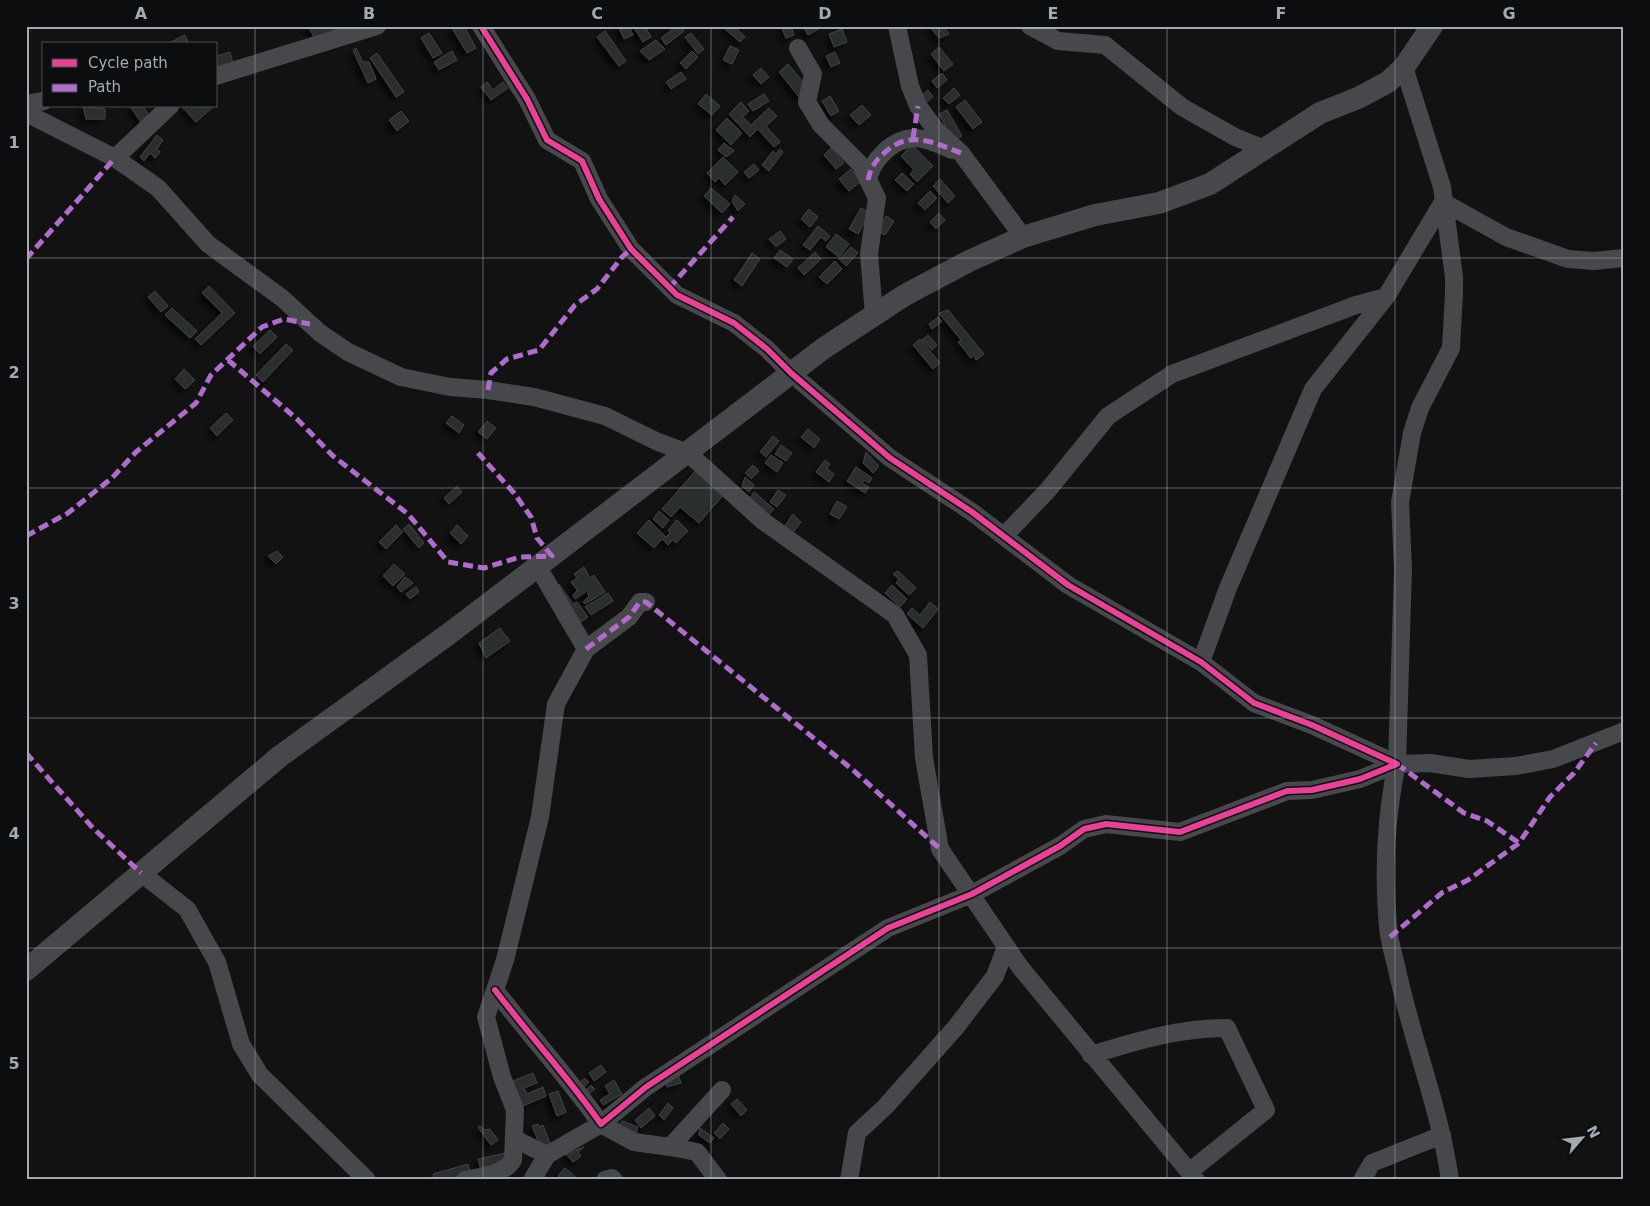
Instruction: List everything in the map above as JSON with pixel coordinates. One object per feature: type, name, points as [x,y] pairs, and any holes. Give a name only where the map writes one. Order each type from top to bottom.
[{"type":"street","points":[[218,75],[377,26]]},
{"type":"street","points":[[481,26],[527,99],[547,140],[582,161],[598,200],[634,251],[677,295],[734,324],[767,349],[791,373],[890,458],[972,512],[1068,584],[1201,662],[1254,703],[1312,725],[1397,764]]},
{"type":"street","points":[[897,26],[910,86],[918,106],[936,130],[961,154],[1023,237]]},
{"type":"street","points":[[1030,26],[1058,41],[1105,45],[1182,107],[1265,150]]},
{"type":"street","points":[[26,970],[280,757],[538,567],[824,348],[905,294],[1023,237],[1094,215],[1159,202],[1210,184],[1320,113],[1358,98],[1388,82],[1404,67],[1432,26]]},
{"type":"street","points":[[798,48],[813,74],[807,102],[821,125],[861,165],[877,198],[869,254],[874,315]]},
{"type":"street","points":[[1404,67],[1442,187],[1454,277],[1451,348],[1420,408],[1412,433],[1400,502],[1403,569],[1397,764],[1391,790],[1387,862],[1388,927],[1402,992],[1436,1109],[1450,1180]]},
{"type":"street","points":[[26,104],[42,101]]},
{"type":"street","points":[[913,138],[918,106]]},
{"type":"street","points":[[115,158],[168,108]]},
{"type":"street","points":[[26,113],[115,158],[158,188],[208,244],[282,298],[320,333],[348,352],[401,377],[450,387],[488,390],[534,397],[605,416],[658,442],[688,453],[763,521],[894,615],[918,655],[924,758],[940,848],[1006,947],[1091,1055],[1192,1176],[1266,1110],[1227,1028],[1194,1028],[1139,1040],[1091,1055]]},
{"type":"street","points":[[868,180],[871,166],[893,144],[913,138],[930,141],[961,154]]},
{"type":"street","points":[[1443,202],[1506,237],[1568,259],[1594,261],[1624,258]]},
{"type":"street","points":[[1201,662],[1232,579],[1313,389],[1386,297],[1443,202]]},
{"type":"street","points":[[1004,536],[1048,490],[1108,416],[1172,374],[1356,305],[1386,297]]},
{"type":"street","points":[[538,567],[586,649]]},
{"type":"street","points":[[465,1180],[498,1172],[510,1166],[513,1160],[515,1110],[500,1070],[486,1017],[505,960],[540,816],[556,704],[586,649],[629,617],[640,602],[646,602]]},
{"type":"street","points":[[532,1180],[547,1155],[601,1124],[646,1087],[888,928],[972,894],[1060,846],[1084,829],[1106,824],[1180,832],[1287,791],[1312,790],[1360,779],[1397,764],[1430,763],[1469,769],[1516,766],[1553,759],[1624,731]]},
{"type":"street","points":[[142,873],[186,909],[217,962],[240,1044],[260,1075],[367,1180]]},
{"type":"street","points":[[849,1180],[857,1133],[884,1107],[956,1027],[995,976],[1006,947]]},
{"type":"street","points":[[495,990],[526,1031],[571,1081],[601,1124],[634,1142],[697,1152],[718,1180]]},
{"type":"street","points":[[670,1147],[722,1090]]},
{"type":"street","points":[[1362,1180],[1372,1163],[1442,1135]]},
{"type":"street","points":[[515,1139],[547,1155]]},
{"type":"street","points":[[605,1180],[612,1178],[614,1180]]},
{"type":"building","points":[[308,26],[347,26],[316,41]]},
{"type":"building","points":[[464,26],[476,48],[467,53],[452,28]]},
{"type":"building","points":[[618,26],[629,26],[633,35],[624,39]]},
{"type":"building","points":[[633,26],[645,26],[651,37],[643,42]]},
{"type":"building","points":[[677,26],[681,26],[684,31],[666,45],[661,38]]},
{"type":"building","points":[[728,26],[738,26],[736,28],[745,37],[740,42],[725,29]]},
{"type":"building","points":[[781,26],[791,26],[794,35],[786,38]]},
{"type":"building","points":[[803,26],[819,26],[820,28],[808,35]]},
{"type":"building","points":[[929,26],[943,26],[949,34],[939,38]]},
{"type":"building","points":[[842,29],[847,42],[834,47],[829,34]]},
{"type":"building","points":[[605,31],[626,61],[619,66],[597,37]]},
{"type":"building","points":[[429,33],[442,53],[433,58],[421,38]]},
{"type":"building","points":[[691,33],[704,49],[698,54],[685,37]]},
{"type":"building","points":[[185,35],[188,42],[171,42]]},
{"type":"building","points":[[656,40],[665,49],[649,60],[640,51]]},
{"type":"building","points":[[730,46],[739,50],[732,64],[723,60]]},
{"type":"building","points":[[939,47],[953,64],[944,71],[931,54]]},
{"type":"building","points":[[356,48],[363,62],[369,62],[376,79],[368,83],[353,50]]},
{"type":"building","points":[[452,51],[457,60],[439,70],[434,62]]},
{"type":"building","points":[[692,51],[698,57],[686,69],[680,63]]},
{"type":"building","points":[[230,52],[233,63],[218,67],[218,55]]},
{"type":"building","points":[[835,52],[840,63],[831,67],[826,56]]},
{"type":"building","points":[[377,53],[404,92],[396,97],[370,58]]},
{"type":"building","points":[[788,64],[809,89],[799,97],[779,72]]},
{"type":"building","points":[[761,68],[769,77],[761,84],[753,75]]},
{"type":"building","points":[[681,72],[686,79],[671,89],[666,82]]},
{"type":"building","points":[[942,73],[947,80],[937,88],[932,81]]},
{"type":"building","points":[[487,82],[493,90],[503,82],[508,88],[491,100],[481,87]]},
{"type":"building","points":[[954,88],[960,95],[949,104],[943,98]]},
{"type":"building","points":[[928,90],[933,97],[926,103],[921,96]]},
{"type":"building","points":[[706,94],[720,106],[712,115],[698,104]]},
{"type":"building","points":[[764,94],[769,101],[753,111],[748,104]]},
{"type":"building","points":[[830,96],[839,111],[831,116],[822,101]]},
{"type":"building","points":[[965,100],[982,122],[973,129],[956,107]]},
{"type":"building","points":[[741,102],[749,111],[743,117],[751,125],[769,108],[777,116],[766,126],[780,142],[774,147],[758,129],[750,137],[729,114]]},
{"type":"building","points":[[862,105],[871,115],[859,125],[850,115]]},
{"type":"building","points":[[83,108],[105,109],[105,119],[86,119]]},
{"type":"building","points":[[131,108],[144,108],[151,117],[142,124]]},
{"type":"building","points":[[183,108],[212,108],[196,122]]},
{"type":"building","points":[[947,110],[962,136],[953,141],[939,114]]},
{"type":"building","points":[[401,111],[409,121],[397,131],[389,120]]},
{"type":"building","points":[[727,118],[742,133],[731,145],[716,130]]},
{"type":"building","points":[[157,135],[163,140],[157,149],[160,152],[155,158],[150,153],[144,161],[140,157]]},
{"type":"building","points":[[724,143],[734,151],[726,157],[718,150]]},
{"type":"building","points":[[912,145],[933,166],[917,182],[910,174],[914,170],[901,156]]},
{"type":"building","points":[[831,148],[844,163],[836,169],[824,155]]},
{"type":"building","points":[[780,149],[783,152],[769,171],[762,165],[773,151],[776,154]]},
{"type":"building","points":[[723,157],[738,172],[725,185],[719,178],[715,182],[707,173]]},
{"type":"building","points":[[754,164],[759,170],[749,178],[744,172]]},
{"type":"building","points":[[851,169],[861,181],[849,191],[839,179]]},
{"type":"building","points":[[902,173],[914,184],[907,191],[895,180]]},
{"type":"building","points":[[940,179],[955,196],[948,203],[933,186]]},
{"type":"building","points":[[711,188],[730,204],[722,213],[704,196]]},
{"type":"building","points":[[930,191],[937,198],[925,210],[918,203]]},
{"type":"building","points":[[735,195],[745,204],[738,211],[732,201]]},
{"type":"building","points":[[861,208],[870,213],[858,234],[849,229]]},
{"type":"building","points":[[809,209],[818,217],[810,227],[801,219]]},
{"type":"building","points":[[939,213],[945,220],[936,229],[930,222]]},
{"type":"building","points":[[886,216],[894,221],[885,235],[877,231]]},
{"type":"building","points":[[818,226],[830,236],[826,241],[821,237],[810,250],[803,245]]},
{"type":"building","points":[[780,231],[786,239],[776,247],[769,239]]},
{"type":"building","points":[[836,234],[849,244],[839,257],[826,247]]},
{"type":"building","points":[[851,247],[858,253],[846,266],[839,259]]},
{"type":"building","points":[[780,250],[793,259],[787,267],[774,258]]},
{"type":"building","points":[[815,252],[821,259],[804,275],[798,268]]},
{"type":"building","points":[[752,253],[760,259],[742,286],[734,280]]},
{"type":"building","points":[[835,261],[842,269],[827,284],[819,277]]},
{"type":"building","points":[[209,286],[235,313],[201,345],[195,339],[222,313],[202,293]]},
{"type":"building","points":[[155,291],[168,306],[161,312],[148,297]]},
{"type":"building","points":[[172,308],[197,331],[190,338],[165,315]]},
{"type":"building","points":[[948,310],[984,354],[976,360],[974,355],[971,358],[958,342],[961,340],[939,313]]},
{"type":"building","points":[[938,317],[942,321],[932,329],[929,324]]},
{"type":"building","points":[[270,330],[277,337],[260,354],[253,346]]},
{"type":"building","points":[[928,335],[937,345],[932,350],[922,340]]},
{"type":"building","points":[[920,339],[940,363],[933,369],[913,345]]},
{"type":"building","points":[[286,344],[293,350],[263,382],[256,375]]},
{"type":"building","points":[[184,369],[195,380],[185,389],[175,379]]},
{"type":"building","points":[[226,413],[233,420],[217,436],[210,428]]},
{"type":"building","points":[[452,416],[464,425],[459,433],[446,423]]},
{"type":"building","points":[[487,421],[496,428],[487,439],[478,432]]},
{"type":"building","points":[[808,429],[820,439],[814,448],[801,437]]},
{"type":"building","points":[[773,436],[779,441],[766,457],[760,452]]},
{"type":"building","points":[[781,445],[792,453],[786,461],[775,454]]},
{"type":"building","points":[[866,452],[879,466],[873,473],[863,463]]},
{"type":"building","points":[[771,455],[783,463],[777,472],[765,463]]},
{"type":"building","points":[[825,460],[830,464],[827,469],[834,474],[829,482],[816,472]]},
{"type":"building","points":[[753,465],[759,471],[751,479],[745,473]]},
{"type":"building","points":[[856,467],[872,478],[869,483],[864,480],[862,483],[869,487],[865,493],[847,481]]},
{"type":"building","points":[[698,468],[726,492],[699,523],[680,507],[671,517],[662,509]]},
{"type":"building","points":[[745,477],[754,485],[749,492],[742,486]]},
{"type":"building","points":[[457,486],[462,492],[449,504],[444,498]]},
{"type":"building","points":[[778,490],[786,495],[777,507],[770,502]]},
{"type":"building","points":[[754,492],[774,509],[768,516],[749,500]]},
{"type":"building","points":[[837,501],[847,507],[839,519],[830,514]]},
{"type":"building","points":[[659,511],[669,520],[663,528],[653,519]]},
{"type":"building","points":[[793,514],[801,522],[793,533],[784,527]]},
{"type":"building","points":[[649,520],[666,537],[670,533],[668,530],[677,520],[688,531],[676,543],[673,540],[668,545],[662,539],[654,548],[637,533]]},
{"type":"building","points":[[409,524],[424,543],[419,548],[403,529]]},
{"type":"building","points":[[396,525],[403,532],[386,549],[379,542]]},
{"type":"building","points":[[457,525],[468,536],[461,544],[450,533]]},
{"type":"building","points":[[277,551],[283,557],[276,564],[268,556]]},
{"type":"building","points":[[394,564],[405,574],[393,586],[383,576]]},
{"type":"building","points":[[584,567],[590,578],[594,575],[605,592],[585,604],[583,602],[589,596],[587,591],[575,599],[573,596],[577,590],[571,582],[577,578],[574,574]]},
{"type":"building","points":[[898,571],[916,588],[909,595],[896,583],[899,579],[893,574]]},
{"type":"building","points":[[405,577],[413,583],[401,592],[397,587]]},
{"type":"building","points":[[559,584],[573,604],[577,602],[588,617],[581,622],[556,587]]},
{"type":"building","points":[[892,585],[907,599],[900,607],[885,593]]},
{"type":"building","points":[[416,587],[419,592],[410,599],[406,594]]},
{"type":"building","points":[[608,593],[613,601],[591,615],[585,607]]},
{"type":"building","points":[[930,602],[938,609],[923,628],[907,614],[912,608],[920,615]]},
{"type":"building","points":[[500,628],[510,641],[486,658],[479,643]]},
{"type":"building","points":[[601,1065],[606,1072],[594,1081],[589,1073]]},
{"type":"building","points":[[533,1073],[537,1083],[524,1088],[527,1094],[543,1087],[546,1096],[523,1106],[513,1081]]},
{"type":"building","points":[[678,1074],[681,1083],[667,1087],[664,1078]]},
{"type":"building","points":[[585,1078],[589,1082],[584,1087],[586,1090],[591,1085],[595,1089],[587,1095],[578,1084]]},
{"type":"building","points":[[614,1080],[622,1094],[603,1105],[600,1100],[610,1094],[605,1086]]},
{"type":"building","points":[[558,1091],[566,1112],[557,1116],[549,1094]]},
{"type":"building","points":[[737,1099],[747,1110],[741,1116],[731,1104]]},
{"type":"building","points":[[668,1103],[673,1108],[664,1120],[659,1115]]},
{"type":"building","points":[[649,1108],[655,1116],[641,1128],[635,1120]]},
{"type":"building","points":[[622,1121],[638,1127],[635,1135],[619,1129]]},
{"type":"building","points":[[723,1123],[729,1129],[720,1139],[714,1133]]},
{"type":"building","points":[[538,1124],[539,1127],[543,1125],[551,1146],[542,1150],[532,1126]]},
{"type":"building","points":[[480,1126],[485,1130],[490,1129],[498,1140],[491,1145],[478,1127]]},
{"type":"building","points":[[700,1128],[714,1138],[710,1143],[699,1135]]},
{"type":"building","points":[[584,1147],[578,1152],[581,1156],[573,1162],[566,1154]]},
{"type":"building","points":[[506,1153],[509,1164],[481,1170],[478,1159]]},
{"type":"building","points":[[468,1164],[471,1175],[453,1180],[435,1180],[433,1174]]},
{"type":"building","points":[[565,1168],[578,1180],[562,1180],[558,1176]]},
{"type":"marked path","points":[[913,138],[918,106]]},
{"type":"marked path","points":[[868,180],[877,160],[893,146],[902,142],[921,140],[961,153]]},
{"type":"marked path","points":[[26,259],[115,158]]},
{"type":"marked path","points":[[669,288],[733,217]]},
{"type":"marked path","points":[[488,390],[491,373],[507,359],[539,350],[575,305],[597,289],[622,257],[631,249]]},
{"type":"marked path","points":[[26,536],[68,513],[112,478],[136,452],[196,403],[211,375],[262,327],[284,319],[310,324]]},
{"type":"marked path","points":[[228,360],[297,419],[333,456],[408,514],[448,562],[484,568],[520,557],[552,556],[537,538],[531,517],[514,493],[478,453]]},
{"type":"marked path","points":[[586,649],[629,617],[640,602],[646,602],[853,770],[940,849]]},
{"type":"marked path","points":[[1390,937],[1443,892],[1468,880],[1519,843],[1550,797],[1574,773],[1596,743]]},
{"type":"marked path","points":[[26,753],[93,828],[141,873]]},
{"type":"marked path","points":[[1397,764],[1464,813],[1487,821],[1519,843]]},
{"type":"cycle path","points":[[481,26],[527,99],[547,140],[582,161],[599,199],[631,249],[677,295],[734,323],[767,349],[791,373],[890,458],[972,512],[1068,585],[1201,662],[1254,703],[1312,725],[1397,764],[1360,779],[1312,790],[1287,791],[1180,832],[1106,824],[1084,829],[1060,846],[972,894],[888,928],[646,1087],[601,1124],[495,990]]}]
